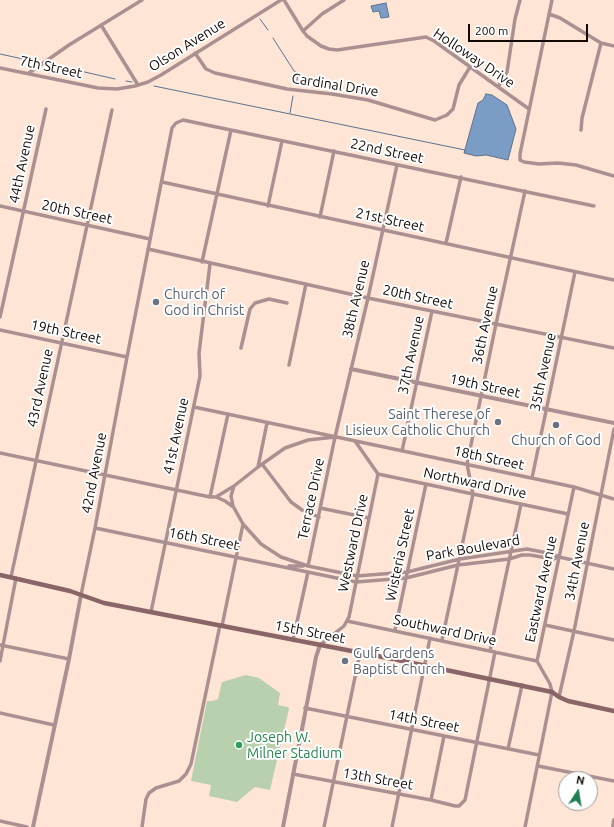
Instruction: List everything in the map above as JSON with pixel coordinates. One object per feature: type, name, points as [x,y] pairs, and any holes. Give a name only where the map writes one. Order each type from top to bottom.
[{"type":"main road","name":"15th Street","points":[[0,575],[70,591],[104,602],[151,612],[522,685],[552,692],[568,702],[614,711]]},
{"type":"street","points":[[29,74],[69,45],[142,0]]},
{"type":"street","name":"Olson Avenue","points":[[98,88],[117,89],[138,85],[161,75],[281,0]]},
{"type":"street","name":"Holloway Drive","points":[[284,0],[307,36],[321,46],[336,50],[426,37],[434,41],[529,109]]},
{"type":"street","points":[[303,31],[322,14],[344,0]]},
{"type":"street","points":[[498,87],[507,72],[515,19],[520,0]]},
{"type":"street","points":[[552,0],[520,160],[539,164],[558,163],[576,165],[614,176]]},
{"type":"street","points":[[549,14],[560,18],[600,43],[614,46]]},
{"type":"street","points":[[101,25],[138,85]]},
{"type":"street","points":[[581,130],[582,118],[600,43]]},
{"type":"street","name":"Cardinal Drive","points":[[195,54],[206,69],[215,74],[287,89],[368,100],[435,120],[447,115],[453,109],[459,85],[470,67]]},
{"type":"street","name":"7th Street","points":[[0,68],[98,88]]},
{"type":"street","name":"44th Avenue","points":[[0,317],[46,109]]},
{"type":"street","name":"43rd Avenue","points":[[11,577],[112,110]]},
{"type":"street","name":"22nd Street","points":[[176,123],[183,120],[594,206]]},
{"type":"street","name":"42nd Avenue","points":[[33,827],[95,528],[172,128],[176,123]]},
{"type":"street","points":[[202,262],[231,130]]},
{"type":"street","points":[[268,206],[282,141]]},
{"type":"street","points":[[320,217],[334,151]]},
{"type":"street","name":"38th Avenue","points":[[335,437],[352,369],[397,165]]},
{"type":"street","points":[[446,243],[461,177]]},
{"type":"street","name":"21st Street","points":[[162,182],[216,195],[614,280]]},
{"type":"street","name":"36th Avenue","points":[[467,464],[525,191]]},
{"type":"street","name":"20th Street","points":[[0,206],[150,239]]},
{"type":"street","name":"20th Street","points":[[148,249],[368,298],[614,348]]},
{"type":"street","name":"41st Avenue","points":[[151,612],[200,376],[199,353],[210,264]]},
{"type":"street","name":"35th Avenue","points":[[532,478],[575,272]]},
{"type":"street","points":[[289,365],[306,284]]},
{"type":"street","points":[[241,348],[250,309],[255,302],[269,299],[287,303]]},
{"type":"street","name":"37th Avenue","points":[[402,451],[432,311]]},
{"type":"street","name":"19th Street","points":[[0,330],[127,357]]},
{"type":"street","name":"19th Street","points":[[352,369],[614,424]]},
{"type":"street","name":"18th Street","points":[[194,408],[574,486],[614,499]]},
{"type":"street","points":[[210,496],[228,414]]},
{"type":"street","points":[[258,467],[267,423]]},
{"type":"street","name":"34th Avenue","points":[[559,697],[574,631],[614,429]]},
{"type":"street","points":[[216,497],[234,486],[285,448],[308,440],[335,437]]},
{"type":"street","name":"Terrace Drive","points":[[308,566],[335,437]]},
{"type":"street","points":[[354,441],[378,474]]},
{"type":"street","points":[[0,453],[216,497],[225,500],[233,506]]},
{"type":"street","points":[[262,464],[291,502],[302,510],[318,517]]},
{"type":"street","points":[[442,640],[473,494],[467,464]]},
{"type":"street","name":"Northward Drive","points":[[378,474],[568,514]]},
{"type":"street","name":"Westward Drive","points":[[347,621],[378,474]]},
{"type":"street","name":"Wisteria Street","points":[[395,630],[426,484]]},
{"type":"street","points":[[233,506],[231,496],[234,486]]},
{"type":"street","name":"Eastward Avenue","points":[[552,692],[550,684],[537,661],[574,486]]},
{"type":"street","points":[[490,651],[521,504]]},
{"type":"street","name":"Park Boulevard","points":[[233,506],[243,524],[254,537],[267,549],[281,557],[308,566],[357,576],[407,572],[460,559],[519,550],[532,550],[553,554],[559,557]]},
{"type":"street","points":[[320,508],[369,518]]},
{"type":"street","points":[[142,827],[146,799],[149,793],[156,788],[179,781],[186,774],[191,764],[243,524]]},
{"type":"street","name":"16th Street","points":[[95,528],[308,572]]},
{"type":"street","name":"Park Boulevard","points":[[308,572],[356,582],[406,578],[458,565],[526,555],[553,559],[559,557]]},
{"type":"street","points":[[559,557],[614,569]]},
{"type":"street","points":[[280,566],[308,566]]},
{"type":"street","points":[[293,640],[308,572]]},
{"type":"street","points":[[0,661],[16,578]]},
{"type":"street","points":[[282,827],[305,708],[320,645],[344,626],[347,621]]},
{"type":"street","name":"Southward Drive","points":[[347,621],[537,661]]},
{"type":"street","points":[[545,625],[614,640]]},
{"type":"street","points":[[392,827],[430,638]]},
{"type":"street","points":[[2,645],[68,659]]},
{"type":"street","points":[[476,742],[495,652]]},
{"type":"street","points":[[324,827],[360,653]]},
{"type":"street","points":[[508,749],[522,685]]},
{"type":"street","points":[[525,827],[552,692]]},
{"type":"street","name":"14th Street","points":[[305,708],[539,755]]},
{"type":"street","points":[[0,713],[54,725]]},
{"type":"street","points":[[431,800],[444,736]]},
{"type":"street","name":"13th Street","points":[[293,774],[459,806],[465,800],[476,742]]},
{"type":"street","points":[[538,766],[614,782]]},
{"type":"street","points":[[613,827],[614,820]]},
{"type":"street","points":[[0,821],[27,827]]},
{"type":"green space","name":"Joseph W. Milner Stadium","points":[[246,675],[259,678],[280,693],[278,705],[288,707],[289,709],[270,790],[255,787],[237,802],[209,796],[211,785],[191,781],[207,701],[218,699],[222,682]]},
{"type":"water","points":[[386,3],[389,17],[381,18],[379,11],[373,12],[371,6]]},
{"type":"water","points":[[486,94],[492,95],[507,105],[516,129],[508,160],[486,155],[476,156],[464,153],[478,103],[483,100]]},
{"type":"waterway","points":[[260,19],[268,30]]},
{"type":"waterway","points":[[273,38],[294,71],[298,74],[296,85]]},
{"type":"waterway","points":[[0,54],[23,59]]},
{"type":"waterway","points":[[50,64],[115,79]]},
{"type":"waterway","points":[[126,81],[132,82]]},
{"type":"waterway","points":[[154,86],[465,150]]},
{"type":"waterway","points":[[290,113],[293,96]]},
{"type":"place","name":"Church of God in Christ","points":[[156,302]]},
{"type":"place","name":"Saint Therese of Lisieux Catholic Church","points":[[498,422]]},
{"type":"place","name":"Church of God","points":[[556,425]]},
{"type":"place","name":"Gulf Gardens Baptist Church","points":[[345,661]]},
{"type":"place","name":"Joseph W. Milner Stadium","points":[[239,745]]}]
